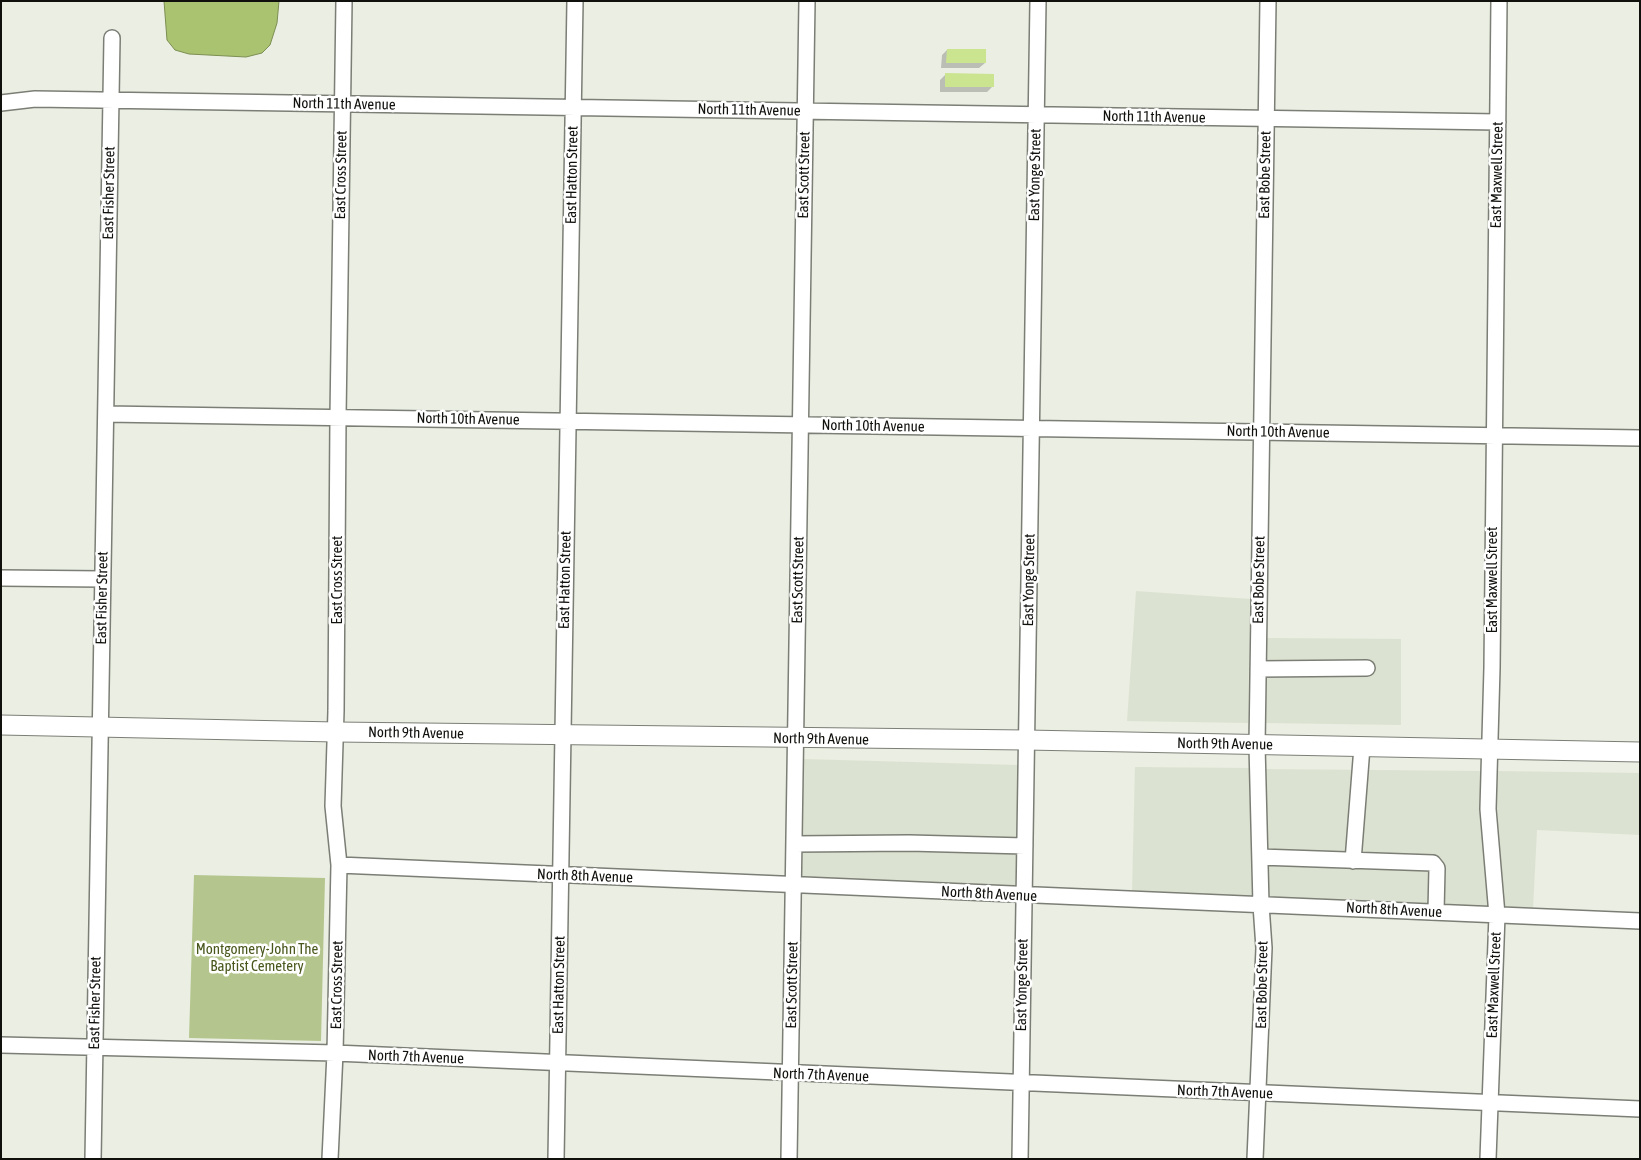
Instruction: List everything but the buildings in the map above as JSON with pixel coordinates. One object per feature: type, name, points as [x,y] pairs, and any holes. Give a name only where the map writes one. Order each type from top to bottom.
[{"type":"main road","name":"North 9th Avenue","points":[[1,725],[796,739],[1026,740],[1640,752]]},
{"type":"street","name":"East Cross Street","points":[[330,1159],[335,1053],[339,865],[333,806],[336,732],[344,1]]},
{"type":"street","name":"East Hatton Street","points":[[556,1159],[575,1]]},
{"type":"street","name":"East Scott Street","points":[[789,1159],[807,1]]},
{"type":"street","name":"East Yonge Street","points":[[1020,1159],[1038,1]]},
{"type":"street","name":"East Bobe Street","points":[[1255,1159],[1264,948],[1261,905],[1257,744],[1268,1]]},
{"type":"street","name":"East Maxwell Street","points":[[1488,1159],[1496,915],[1488,809],[1492,668],[1499,1]]},
{"type":"street","name":"East Fisher Street","points":[[93,1159],[112,38]]},
{"type":"street","name":"North 11th Avenue","points":[[1,103],[35,99],[1498,122]]},
{"type":"street","name":"North 10th Avenue","points":[[106,414],[1640,438]]},
{"type":"street","points":[[1,578],[102,579]]},
{"type":"street","points":[[1258,669],[1367,668]]},
{"type":"street","points":[[1353,861],[1362,747]]},
{"type":"street","points":[[794,844],[909,843],[1025,846]]},
{"type":"street","points":[[1260,857],[1433,863],[1437,868],[1436,912]]},
{"type":"street","name":"North 8th Avenue","points":[[339,865],[1024,896],[1640,921]]},
{"type":"street","name":"North 7th Avenue","points":[[1,1045],[335,1053],[1640,1109]]},
{"type":"shaded area","points":[[164,1],[279,1],[277,23],[270,45],[262,53],[246,57],[189,54],[175,50],[167,40]]},
{"type":"shaded area","points":[[1136,591],[1250,599],[1248,723],[1127,721]]},
{"type":"shaded area","points":[[1266,638],[1401,639],[1401,725],[1265,723]]},
{"type":"shaded area","points":[[803,759],[1018,765],[1016,888],[802,878]]},
{"type":"shaded area","points":[[1135,767],[1249,768],[1253,897],[1132,893]]},
{"type":"shaded area","points":[[1266,769],[1480,771],[1480,809],[1488,907],[1269,898]]},
{"type":"shaded area","points":[[1497,771],[1640,773],[1640,835],[1537,830],[1533,909],[1504,908],[1497,809]]},
{"type":"green space","name":"Montgomery-John The Baptist Cemetery","points":[[194,875],[325,878],[321,1041],[189,1038]]}]
